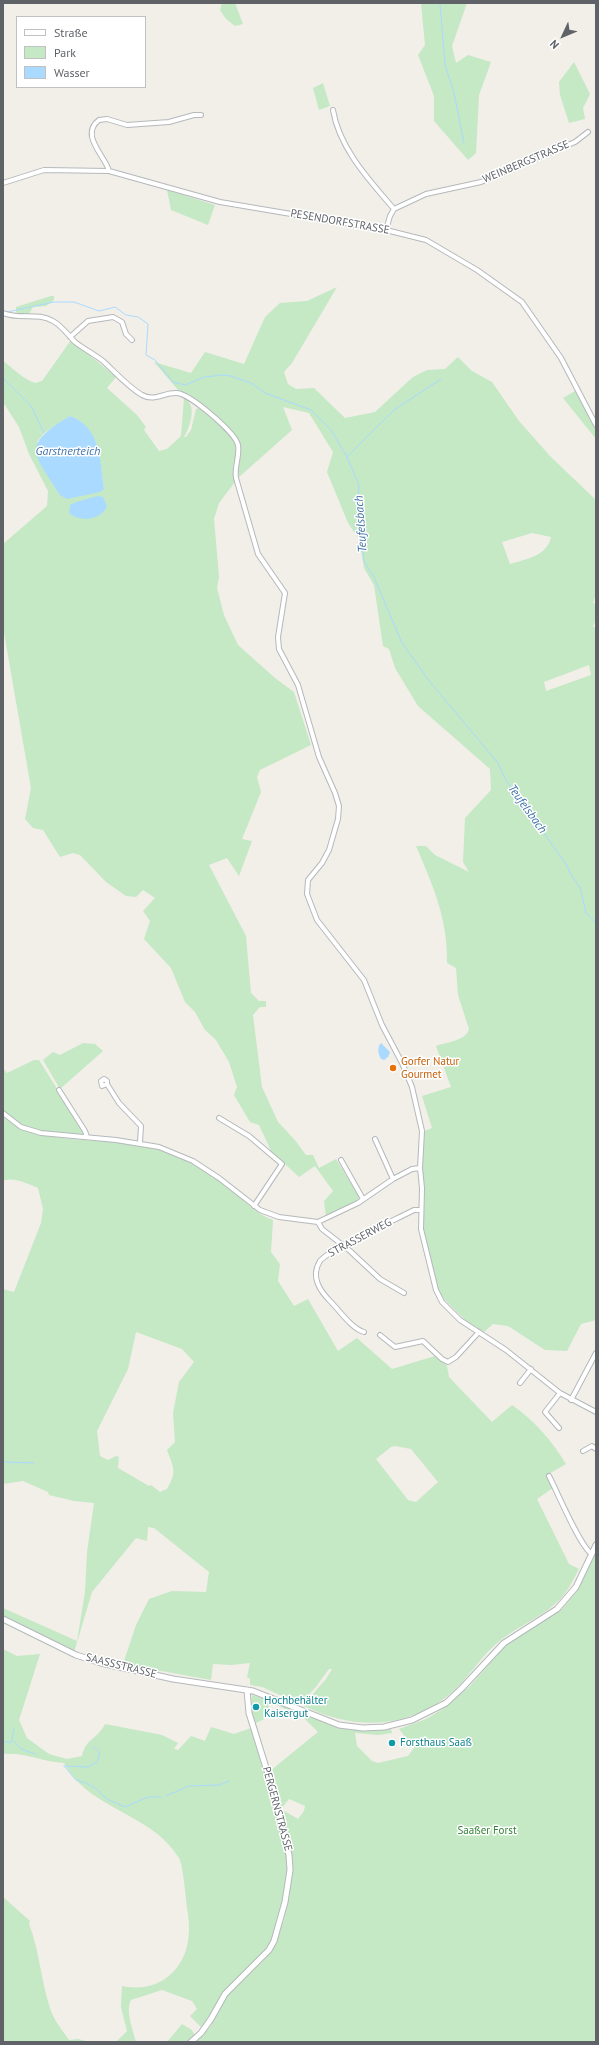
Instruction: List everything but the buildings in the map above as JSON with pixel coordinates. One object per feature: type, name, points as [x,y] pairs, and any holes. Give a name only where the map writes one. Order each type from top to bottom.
[{"type":"street","points":[[333,110],[346,144],[364,174],[394,209],[390,216],[386,230]]},
{"type":"street","points":[[109,171],[94,142],[93,128],[99,120],[107,119],[127,125],[169,122],[201,115]]},
{"type":"street","name":"WEINBERGSTRASSE","points":[[394,209],[433,192],[481,182],[575,142],[588,132]]},
{"type":"street","name":"PESENDORFSTRASSE","points":[[3,183],[44,170],[109,171],[220,202],[386,230],[426,240],[477,270],[522,302],[561,358],[596,425]]},
{"type":"street","points":[[3,313],[49,319],[59,325],[70,336],[141,394],[154,398],[173,393],[186,395],[227,429],[236,440],[238,449],[235,466],[236,478],[256,545],[262,561],[280,583],[284,593],[278,637],[279,649],[298,685],[319,757],[335,793],[339,806],[338,819],[329,850],[322,863],[308,880],[307,894],[317,920],[364,980],[382,1024],[410,1080],[422,1131],[420,1168],[422,1188],[420,1210],[422,1236],[439,1296],[454,1315],[532,1369],[560,1393],[596,1412]]},
{"type":"street","points":[[70,336],[88,321],[113,317],[122,322],[126,334],[132,340]]},
{"type":"street","points":[[107,1084],[119,1103],[139,1123],[142,1130],[140,1142]]},
{"type":"street","points":[[59,1090],[85,1131],[87,1137]]},
{"type":"street","points":[[3,1113],[13,1122],[29,1130],[140,1142],[158,1147],[192,1161],[219,1178],[254,1206],[272,1216],[318,1222],[363,1199],[393,1179],[412,1169],[420,1168]]},
{"type":"street","points":[[219,1118],[249,1136],[282,1164],[254,1206]]},
{"type":"street","points":[[374,1139],[393,1179]]},
{"type":"street","points":[[341,1160],[363,1199]]},
{"type":"street","name":"STRASSERWEG","points":[[364,1332],[354,1325],[318,1286],[319,1263],[326,1255],[414,1210],[420,1210]]},
{"type":"street","points":[[318,1222],[320,1227],[344,1246],[380,1279],[404,1293]]},
{"type":"street","points":[[380,1335],[395,1347],[423,1341],[442,1359],[448,1362],[460,1353],[479,1332]]},
{"type":"street","points":[[571,1400],[596,1353]]},
{"type":"street","points":[[520,1383],[532,1369]]},
{"type":"street","points":[[559,1428],[544,1412],[560,1393]]},
{"type":"street","points":[[583,1451],[592,1446],[596,1449]]},
{"type":"street","points":[[549,1476],[581,1541],[592,1554]]},
{"type":"street","name":"SAASSSTRASSE","points":[[3,1619],[76,1654],[101,1663],[173,1679],[247,1690],[269,1696],[327,1721],[351,1727],[384,1727],[412,1720],[446,1703],[504,1643],[557,1609],[572,1592],[596,1544]]},
{"type":"street","name":"PERGERNSTRASSE","points":[[191,2042],[201,2033],[211,2019],[222,1997],[269,1950],[277,1933],[285,1902],[290,1870],[289,1855],[272,1787],[248,1713],[247,1690]]},
{"type":"green space","points":[[222,3],[235,3],[243,24],[235,26],[226,19],[220,10]]},
{"type":"green space","points":[[421,3],[467,3],[452,46],[456,63],[468,55],[491,62],[479,95],[476,153],[468,160],[434,121],[434,96],[418,55],[425,45]]},
{"type":"green space","points":[[574,62],[590,94],[583,108],[585,119],[569,123],[560,95],[559,82]]},
{"type":"green space","points":[[323,83],[330,106],[319,110],[313,88]]},
{"type":"green space","points":[[167,190],[215,205],[208,225],[171,210]]},
{"type":"green space","points":[[337,287],[292,363],[284,372],[288,384],[296,389],[314,388],[345,418],[375,412],[413,377],[427,370],[445,369],[458,357],[472,371],[492,382],[519,421],[550,456],[596,500],[596,594],[593,603],[596,604],[596,620],[593,626],[596,629],[596,1320],[581,1324],[567,1351],[545,1350],[508,1326],[493,1324],[484,1332],[465,1320],[442,1297],[437,1286],[422,1228],[422,1161],[424,1131],[432,1128],[422,1096],[451,1087],[436,1046],[460,1039],[469,1029],[458,995],[456,968],[447,963],[445,932],[434,889],[416,846],[426,846],[435,855],[469,872],[463,862],[465,818],[491,790],[490,769],[418,706],[395,668],[389,649],[383,646],[374,585],[364,568],[359,539],[348,523],[327,472],[333,452],[309,413],[283,407],[292,430],[238,478],[241,446],[235,435],[190,395],[178,390],[154,362],[191,373],[205,352],[244,364],[265,317],[280,303],[307,301]],"holes":[[[532,533],[551,537],[545,549],[535,556],[510,564],[502,542]],[[589,665],[591,675],[546,691],[544,682]]]},
{"type":"green space","points":[[54,296],[54,300],[46,306],[33,307],[26,316],[16,312],[16,307]]},
{"type":"green space","points":[[71,340],[116,377],[107,388],[137,415],[146,427],[144,430],[159,451],[167,449],[181,436],[184,398],[191,406],[192,416],[184,437],[186,437],[191,430],[196,409],[199,408],[217,421],[233,439],[236,452],[233,471],[235,482],[219,503],[214,519],[219,577],[217,588],[224,615],[238,645],[275,678],[294,692],[311,745],[260,770],[257,777],[261,792],[242,839],[252,841],[239,876],[227,858],[209,865],[246,936],[251,993],[259,1001],[266,1001],[266,1007],[260,1007],[253,1015],[262,1087],[278,1122],[294,1139],[306,1155],[313,1155],[319,1168],[336,1159],[359,1197],[356,1202],[326,1217],[324,1201],[333,1191],[315,1166],[299,1177],[271,1151],[259,1125],[250,1122],[234,1095],[237,1087],[229,1062],[216,1040],[205,1030],[195,1012],[185,1002],[171,968],[144,939],[150,921],[143,911],[155,898],[143,890],[136,897],[126,896],[106,882],[80,855],[73,853],[60,857],[43,830],[33,828],[25,819],[31,788],[3,627],[3,544],[47,506],[48,491],[29,454],[19,427],[3,402],[3,361],[31,381],[35,383],[42,381]],"holes":[[[70,416],[80,421],[87,428],[97,446],[104,489],[37,442],[44,433]]]},
{"type":"green space","points":[[575,391],[596,429],[596,439],[563,398]]},
{"type":"green space","points":[[83,1043],[95,1044],[103,1051],[60,1089],[43,1060],[53,1052],[60,1055]]},
{"type":"green space","points":[[34,1060],[39,1060],[84,1132],[83,1135],[51,1133],[30,1128],[11,1118],[3,1111],[3,1068],[7,1073]]},
{"type":"green space","points":[[3,1116],[16,1126],[32,1132],[72,1139],[132,1144],[160,1150],[182,1158],[202,1169],[231,1190],[256,1211],[273,1220],[271,1252],[280,1264],[278,1281],[294,1306],[308,1299],[338,1351],[357,1338],[392,1369],[435,1356],[447,1366],[449,1377],[492,1422],[512,1405],[535,1424],[549,1439],[566,1464],[547,1475],[553,1488],[537,1499],[569,1564],[579,1569],[566,1592],[548,1610],[509,1634],[495,1645],[450,1694],[433,1706],[416,1714],[397,1720],[379,1722],[360,1722],[341,1719],[323,1714],[304,1706],[304,1704],[326,1679],[332,1669],[329,1669],[315,1688],[300,1704],[262,1687],[250,1685],[250,1679],[247,1677],[250,1663],[231,1665],[213,1664],[211,1680],[123,1664],[136,1625],[149,1599],[172,1591],[206,1592],[209,1572],[154,1528],[148,1527],[147,1541],[136,1538],[92,1592],[75,1649],[75,1658],[3,1622],[3,1608],[77,1641],[85,1592],[87,1552],[94,1503],[74,1501],[49,1495],[48,1492],[23,1481],[3,1484],[3,1289],[14,1292],[41,1223],[43,1209],[38,1188],[11,1179],[3,1181]],"holes":[[[136,1332],[182,1349],[194,1362],[179,1382],[173,1413],[175,1442],[167,1450],[173,1466],[173,1474],[167,1489],[160,1492],[151,1485],[149,1486],[118,1468],[119,1457],[116,1456],[108,1460],[100,1456],[97,1431],[128,1369]],[[395,1446],[411,1449],[438,1482],[416,1502],[408,1500],[376,1459],[391,1447]]]},
{"type":"green space","name":"Saaßer Forst","points":[[596,1550],[596,2042],[195,2042],[210,2027],[225,1997],[264,1960],[272,1949],[284,1920],[290,1888],[293,1868],[290,1844],[281,1810],[250,1712],[252,1695],[290,1707],[338,1727],[368,1731],[391,1729],[392,1733],[378,1735],[355,1733],[357,1746],[372,1761],[378,1763],[408,1756],[414,1748],[399,1729],[426,1719],[441,1710],[470,1686],[505,1646],[562,1609],[576,1592]],"holes":[[[268,1701],[303,1717],[318,1732],[270,1771],[256,1723],[270,1716]],[[289,1799],[305,1806],[304,1811],[298,1819],[281,1809]]]},
{"type":"green space","points":[[3,1649],[17,1656],[40,1654],[19,1720],[27,1738],[49,1754],[67,1759],[82,1756],[86,1746],[99,1733],[105,1724],[162,1735],[178,1743],[174,1749],[178,1750],[191,1736],[205,1741],[211,1727],[234,1734],[251,1728],[286,1848],[288,1869],[280,1917],[271,1941],[266,1950],[223,1992],[202,2028],[190,2016],[197,2009],[192,2001],[162,1990],[131,2000],[129,2004],[129,2015],[136,2042],[116,2042],[127,2031],[121,2007],[122,1986],[144,1987],[157,1983],[169,1976],[174,1971],[183,1957],[188,1941],[189,1925],[182,1867],[179,1858],[167,1843],[153,1831],[104,1802],[89,1791],[75,1779],[64,1763],[19,1754],[3,1754]]},
{"type":"green space","points":[[3,1897],[30,1921],[29,1924],[36,1945],[45,1990],[51,2011],[59,2026],[69,2040],[78,2039],[89,2042],[3,2042]]},
{"type":"green space","points":[[182,2024],[192,2030],[195,2036],[188,2042],[167,2042]]},
{"type":"water","name":"Garstnerteich","points":[[70,416],[80,421],[88,428],[93,437],[100,456],[104,489],[100,492],[67,499],[60,495],[43,469],[36,451],[38,443],[44,435],[54,426]]},
{"type":"water","points":[[97,496],[103,497],[107,506],[104,511],[96,517],[85,519],[69,513],[70,505]]},
{"type":"water","points":[[381,1043],[390,1052],[388,1057],[384,1060],[381,1059],[378,1049]]},
{"type":"waterway","points":[[440,3],[445,65],[454,93],[464,143]]},
{"type":"waterway","name":"Teufelsbach","points":[[7,312],[54,302],[74,302],[99,311],[115,307],[126,315],[138,317],[148,324],[146,355],[155,360],[173,382],[185,385],[204,377],[223,375],[231,376],[251,383],[265,393],[311,410],[331,430],[347,457],[359,485],[358,508],[364,561],[374,577],[402,643],[430,682],[498,763],[506,780],[566,864],[571,875],[580,887],[586,913],[596,923]]},
{"type":"waterway","name":"Teufelsbach","points":[[3,378],[31,406],[44,433]]},
{"type":"waterway","points":[[347,457],[394,410],[441,379]]},
{"type":"waterway","points":[[3,1462],[34,1463]]},
{"type":"waterway","points":[[12,1739],[14,1729]]},
{"type":"waterway","points":[[3,1741],[9,1743],[13,1740],[21,1749],[35,1754]]},
{"type":"waterway","points":[[64,1766],[88,1767],[97,1762],[100,1753],[93,1746]]},
{"type":"waterway","points":[[64,1766],[76,1780],[86,1783],[95,1788],[107,1799],[125,1807],[148,1797],[161,1797]]},
{"type":"waterway","points":[[166,1796],[189,1786],[219,1785],[229,1781]]},
{"type":"place","name":"Gorfer Natur Gourmet","points":[[393,1068]]},
{"type":"place","name":"Hochbehälter Kaisergut","points":[[256,1707]]},
{"type":"place","name":"Forsthaus Saaß","points":[[392,1743]]}]
